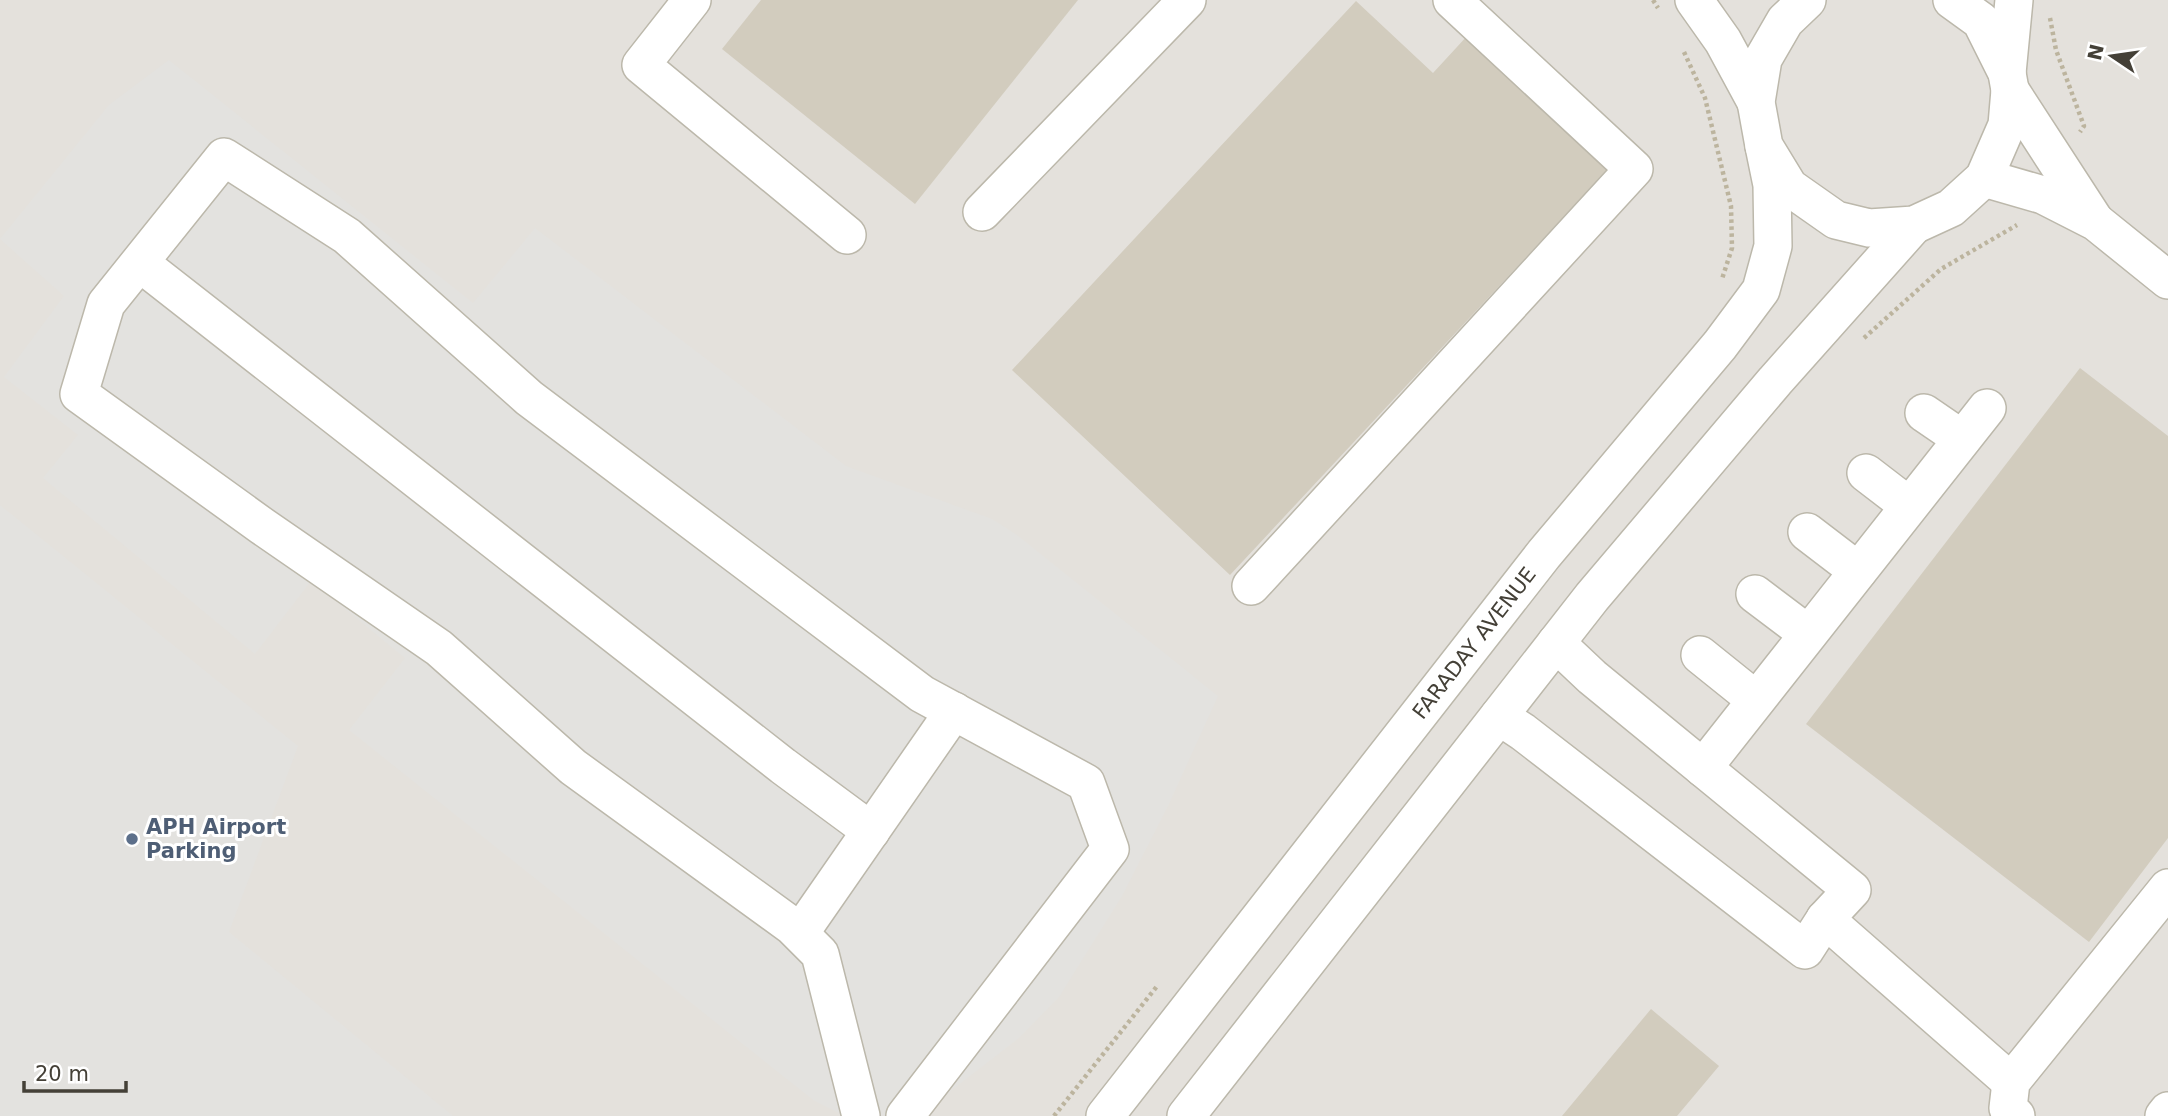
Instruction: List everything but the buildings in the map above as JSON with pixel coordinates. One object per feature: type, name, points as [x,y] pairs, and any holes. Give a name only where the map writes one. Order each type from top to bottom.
[{"type":"street","points":[[692,0],[641,65],[847,235]]},
{"type":"street","points":[[982,212],[1187,0]]},
{"type":"street","points":[[1251,586],[1634,169],[1452,0]]},
{"type":"street","points":[[1694,0],[1723,41],[1756,102]]},
{"type":"street","points":[[1756,102],[1763,59],[1785,21],[1807,0]]},
{"type":"street","points":[[1952,0],[1981,22],[2008,81],[2096,222]]},
{"type":"street","points":[[1764,146],[1789,187],[1836,220],[1869,228],[1914,225],[1951,208],[1984,178],[2007,125],[2008,81],[2031,4]]},
{"type":"street","name":"FARADAY AVENUE","points":[[1105,1116],[1544,554],[1720,345],[1761,290],[1773,246],[1772,185],[1756,102]]},
{"type":"street","points":[[862,1116],[820,954],[793,926],[573,767],[439,648],[262,527],[79,394],[106,304],[224,157],[347,236],[529,398],[922,694],[1086,783],[1110,849],[905,1116]]},
{"type":"street","points":[[1984,178],[2043,195],[2096,222],[2168,280]]},
{"type":"street","points":[[1186,1116],[1592,597],[1775,381],[1914,225]]},
{"type":"street","points":[[140,263],[783,766],[871,831]]},
{"type":"street","points":[[1703,768],[1987,408]]},
{"type":"street","points":[[1924,413],[1962,439]]},
{"type":"street","points":[[1866,473],[1909,506]]},
{"type":"street","points":[[1807,532],[1858,570]]},
{"type":"street","points":[[1755,594],[1808,634]]},
{"type":"street","points":[[1499,716],[1805,950],[1825,919],[1852,890],[1591,677],[1556,643]]},
{"type":"street","points":[[1700,655],[1756,700]]},
{"type":"street","points":[[800,933],[954,712]]},
{"type":"street","points":[[1825,919],[2014,1099],[2168,888]]},
{"type":"street","points":[[2164,1116],[2168,1111]]},
{"type":"path","points":[[1653,0],[1659,9]]},
{"type":"path","points":[[2031,4],[2056,50],[2084,125]]},
{"type":"path","points":[[1681,44],[1705,99],[1731,206],[1732,248],[1721,282]]},
{"type":"path","points":[[1054,1116],[1167,975]]},
{"type":"shaded area","points":[[0,0],[2168,0],[2168,1116],[0,1116]]},
{"type":"shaded area","points":[[169,60],[473,303],[535,228],[846,466],[992,519],[1017,535],[1218,696],[1168,806],[1122,896],[1059,997],[1019,1038],[921,1116],[845,1116],[813,1100],[349,730],[405,658],[311,581],[255,654],[43,478],[78,435],[4,377],[64,296],[0,239],[109,105]]},
{"type":"shaded area","name":"APH Airport Parking","points":[[0,505],[298,746],[229,932],[453,1116],[0,1116]]},
{"type":"place","name":"APH Airport Parking","points":[[132,839]]}]
